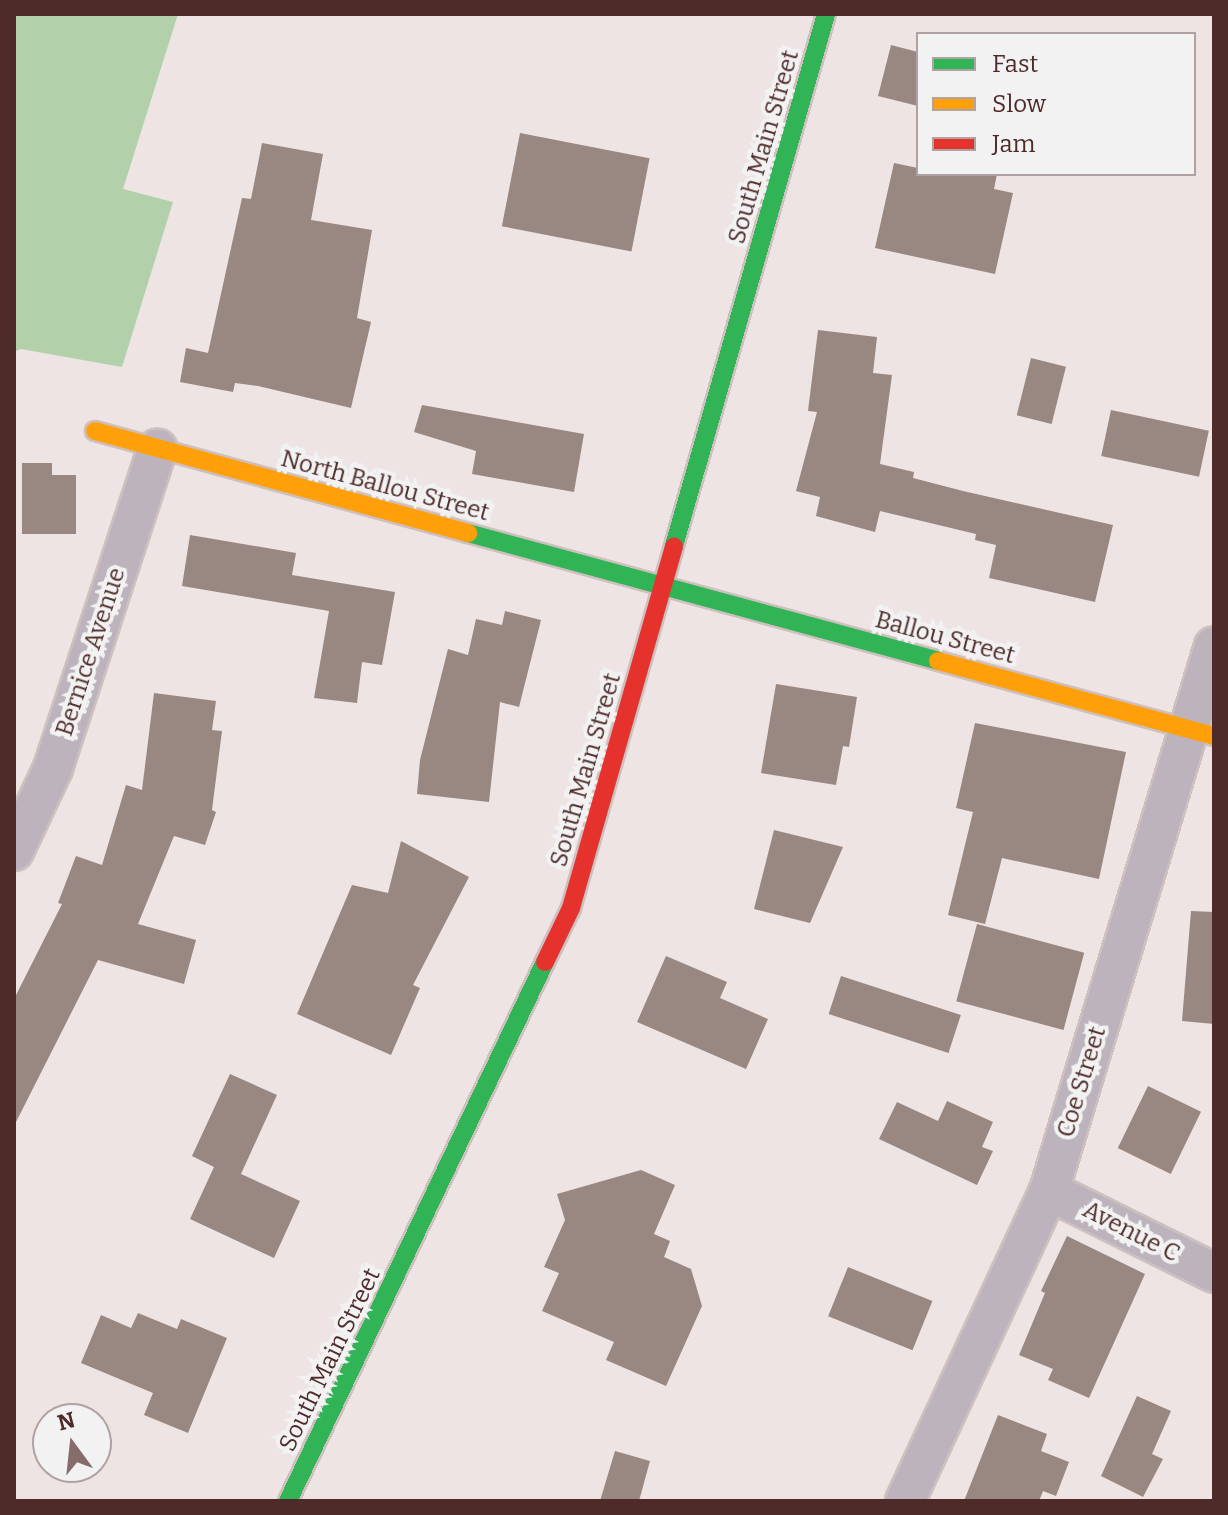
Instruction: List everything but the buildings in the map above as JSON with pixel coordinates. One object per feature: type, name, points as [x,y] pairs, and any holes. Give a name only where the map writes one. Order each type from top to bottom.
[{"type":"main road","name":"South Main Street","points":[[288,1501],[571,908],[826,14]]},
{"type":"main road","name":"North Ballou Street","points":[[95,431],[664,587]]},
{"type":"main road","name":"Ballou Street","points":[[664,587],[1203,734]]},
{"type":"street","name":"Bernice Avenue","points":[[14,851],[53,768],[157,449]]},
{"type":"street","name":"Coe Street","points":[[905,1501],[1049,1191],[1203,734],[1214,646]]},
{"type":"street","name":"Avenue C","points":[[1049,1191],[1214,1273]]},
{"type":"green space","points":[[14,14],[178,14],[123,189],[173,202],[122,367],[21,349],[14,352]]},
{"type":"traffic: fast","points":[[674,546],[826,14]]},
{"type":"traffic: fast","points":[[468,533],[938,661]]},
{"type":"traffic: fast","points":[[288,1501],[545,962]]},
{"type":"traffic: slow","points":[[95,431],[468,533]]},
{"type":"traffic: slow","points":[[938,661],[1214,736]]},
{"type":"traffic: jam","points":[[545,962],[571,908],[674,546]]}]
